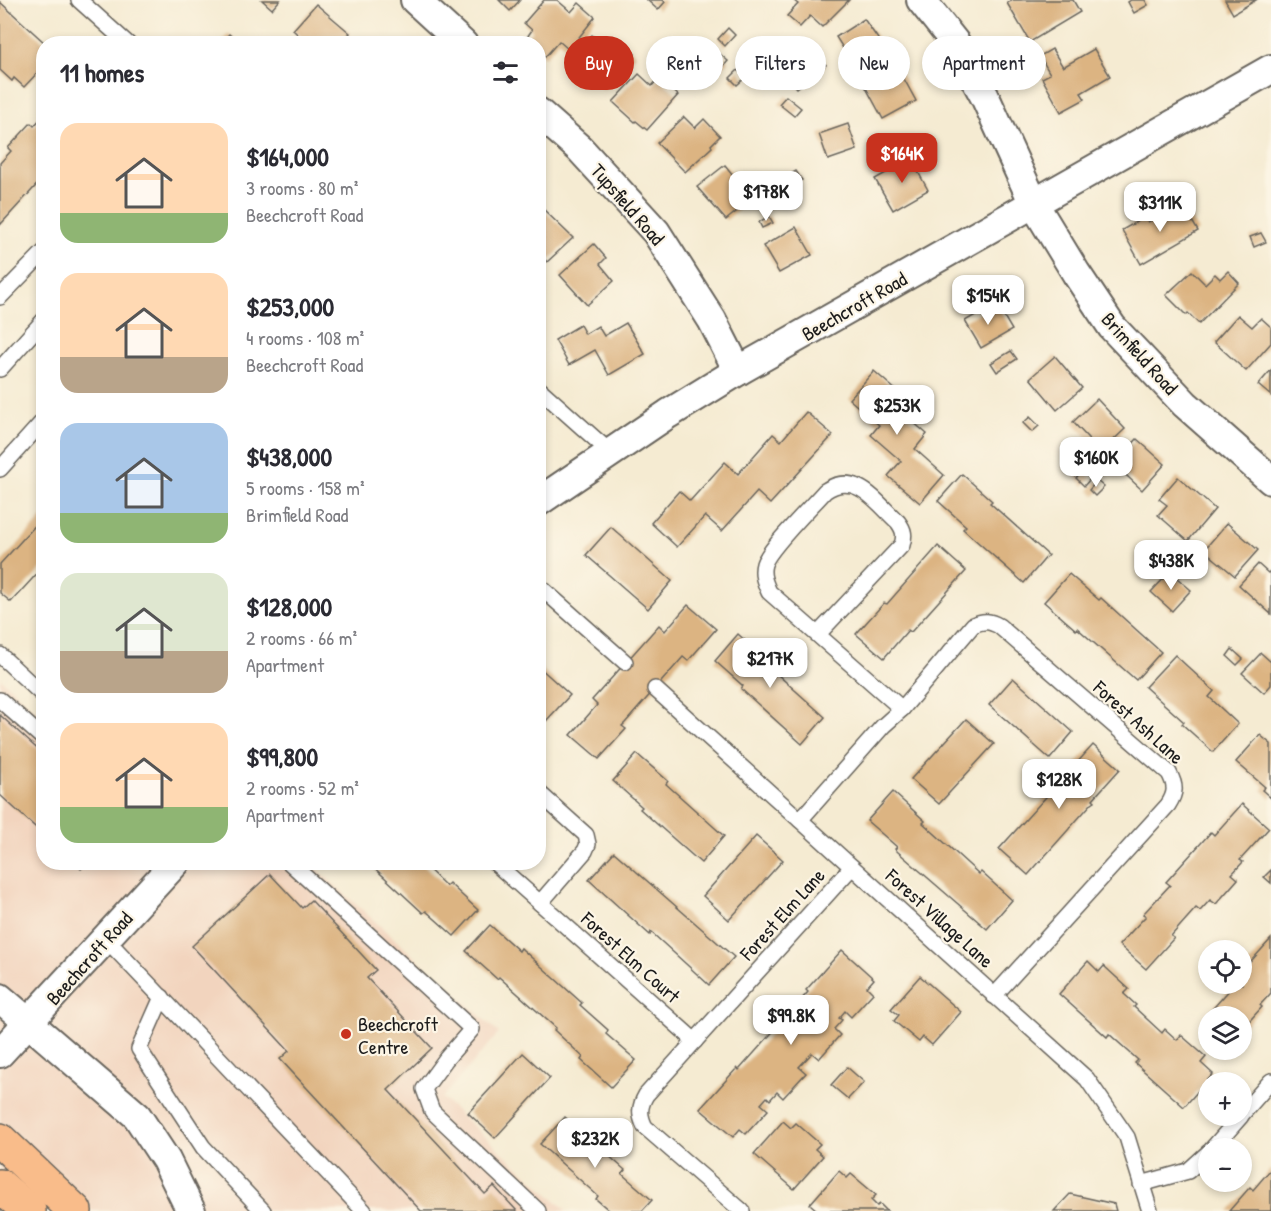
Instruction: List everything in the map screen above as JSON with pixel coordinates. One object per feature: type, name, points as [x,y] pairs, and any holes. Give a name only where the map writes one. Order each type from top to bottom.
[{"type":"main road","points":[[0,1140],[75,1211]]},
{"type":"main road","points":[[0,1186],[29,1211]]},
{"type":"street","points":[[415,0],[454,36]]},
{"type":"street","name":"Brimfield Road","points":[[921,0],[956,44],[985,98],[1034,204],[1112,327],[1185,404],[1271,480]]},
{"type":"street","name":"Beechcroft Road","points":[[546,497],[668,414],[738,371],[1271,69]]},
{"type":"street","name":"Tupsfield Road","points":[[546,119],[580,149],[656,232],[712,320],[738,371]]},
{"type":"street","name":"Beechcroft Road","points":[[0,1053],[169,870]]},
{"type":"street","points":[[0,998],[137,1116],[166,1160],[191,1211]]},
{"type":"lane","points":[[79,0],[119,36]]},
{"type":"lane","points":[[0,297],[36,260]]},
{"type":"lane","points":[[0,369],[36,329]]},
{"type":"lane","points":[[546,394],[611,453]]},
{"type":"lane","points":[[0,469],[36,429]]},
{"type":"lane","points":[[800,820],[883,726],[902,709],[769,592],[764,579],[764,564],[771,552],[825,491],[835,484],[847,483],[858,486],[898,522],[903,528],[904,537],[902,545],[818,634]]},
{"type":"lane","points":[[546,592],[625,662]]},
{"type":"lane","name":"Forest Ash Lane","points":[[902,709],[973,625],[982,621],[991,622],[1169,773],[1175,783],[1175,795],[1168,805],[994,996]]},
{"type":"lane","points":[[0,655],[36,689]]},
{"type":"lane","name":"Forest Village Lane","points":[[655,689],[1087,1078],[1127,1137],[1150,1211]]},
{"type":"lane","points":[[0,700],[36,732]]},
{"type":"lane","points":[[540,903],[585,851],[588,844],[586,835],[546,799]]},
{"type":"lane","name":"Forest Elm Lane","points":[[742,1211],[645,1127],[640,1117],[640,1105],[646,1095],[852,867]]},
{"type":"lane","points":[[298,870],[472,1029],[424,1089],[432,1111],[538,1211]]},
{"type":"lane","name":"Forest Elm Court","points":[[503,870],[695,1041]]},
{"type":"lane","points":[[106,939],[364,1211]]},
{"type":"lane","points":[[162,997],[139,1049],[203,1147],[263,1211]]},
{"type":"lane","points":[[1252,1103],[1271,1081]]},
{"type":"lane","points":[[1221,1138],[1232,1126]]},
{"type":"lane","points":[[1141,1184],[1188,1171],[1198,1162]]},
{"type":"shaded area","points":[[0,678],[36,711],[36,870],[318,870],[499,1033],[442,1098],[567,1211],[0,1211]]},
{"type":"building","points":[[262,0],[280,0],[272,9]]},
{"type":"building","points":[[499,0],[520,0],[510,11]]},
{"type":"building","points":[[544,0],[557,0],[571,12],[579,3],[595,17],[580,36],[564,36],[564,46],[559,41],[546,56],[546,36],[528,36],[532,30],[524,23]]},
{"type":"building","points":[[647,0],[663,0],[665,2],[658,10]]},
{"type":"building","points":[[793,0],[849,0],[822,27],[810,16],[800,27],[787,16],[798,4]]},
{"type":"building","points":[[1013,0],[1073,0],[1080,12],[1040,36],[1026,36],[1007,3]]},
{"type":"building","points":[[1145,0],[1148,5],[1134,13],[1128,2]]},
{"type":"building","points":[[1225,0],[1256,0],[1233,14]]},
{"type":"building","points":[[0,2],[37,36],[36,74],[24,87],[14,78],[12,81],[0,70]]},
{"type":"building","points":[[316,4],[350,33],[348,36],[299,36],[293,30]]},
{"type":"building","points":[[864,19],[876,36],[838,36],[838,40],[836,37]]},
{"type":"building","points":[[728,28],[735,35],[725,46],[723,36],[721,36]]},
{"type":"building","points":[[1052,49],[1063,67],[1094,49],[1110,76],[1081,93],[1085,99],[1061,112],[1046,85],[1046,76],[1050,74],[1046,67],[1046,52]]},
{"type":"building","points":[[723,57],[728,61],[723,67]]},
{"type":"building","points":[[735,73],[735,83],[730,78]]},
{"type":"building","points":[[639,74],[646,80],[646,90],[672,90],[678,95],[647,130],[613,102],[624,90],[634,90],[634,79]]},
{"type":"building","points":[[867,90],[910,90],[916,101],[883,119]]},
{"type":"building","points":[[786,96],[801,108],[794,116],[779,104]]},
{"type":"building","points":[[684,117],[695,128],[704,119],[720,136],[711,145],[712,147],[685,172],[657,143]]},
{"type":"building","points":[[31,123],[34,126],[36,124],[36,186],[0,225],[0,163],[11,151],[8,148]]},
{"type":"building","points":[[848,124],[857,150],[828,160],[819,134]]},
{"type":"building","points":[[911,159],[928,190],[893,210],[875,179]]},
{"type":"building","points":[[725,165],[752,199],[726,220],[697,187]]},
{"type":"building","points":[[796,171],[802,180],[792,187],[786,177]]},
{"type":"building","points":[[1181,202],[1198,231],[1141,264],[1122,230],[1145,217],[1148,222]]},
{"type":"building","points":[[546,212],[573,238],[546,261]]},
{"type":"building","points":[[769,216],[773,223],[762,228],[759,222]]},
{"type":"building","points":[[796,227],[812,255],[779,273],[763,246]]},
{"type":"building","points":[[1261,233],[1266,242],[1254,247],[1250,237]]},
{"type":"building","points":[[594,244],[606,258],[600,264],[614,281],[587,305],[560,275]]},
{"type":"building","points":[[1192,271],[1205,284],[1215,274],[1220,279],[1228,271],[1239,283],[1199,324],[1188,313],[1186,315],[1166,295]]},
{"type":"building","points":[[996,303],[1012,330],[981,348],[965,321]]},
{"type":"building","points":[[1238,315],[1252,327],[1261,318],[1271,327],[1271,343],[1246,371],[1214,342]]},
{"type":"building","points":[[626,323],[645,354],[609,375],[595,350],[569,365],[555,340],[580,325],[585,334],[598,326],[604,336]]},
{"type":"building","points":[[1011,351],[1017,359],[997,372],[991,363]]},
{"type":"building","points":[[1055,356],[1082,388],[1057,410],[1030,378]]},
{"type":"building","points":[[1271,370],[1271,396],[1258,385]]},
{"type":"building","points":[[874,371],[905,398],[897,408],[927,434],[915,449],[944,475],[920,503],[888,476],[901,461],[871,435],[879,425],[849,399]]},
{"type":"building","points":[[1097,399],[1125,429],[1101,452],[1073,422]]},
{"type":"building","points":[[806,412],[833,435],[770,504],[757,492],[722,531],[705,516],[677,547],[651,523],[679,491],[690,501],[725,462],[738,474],[773,434],[781,441]]},
{"type":"building","points":[[1030,417],[1039,426],[1032,432],[1023,423]]},
{"type":"building","points":[[1137,439],[1165,464],[1142,490],[1114,464]]},
{"type":"building","points":[[1083,470],[1091,478],[1084,486],[1076,478]]},
{"type":"building","points":[[962,474],[992,501],[990,503],[1048,555],[1024,583],[963,529],[966,526],[938,501]]},
{"type":"building","points":[[1178,477],[1215,509],[1188,541],[1158,515],[1167,505],[1159,499]]},
{"type":"building","points":[[1097,481],[1104,487],[1095,496],[1089,490]]},
{"type":"building","points":[[1227,523],[1258,550],[1235,576],[1204,550]]},
{"type":"building","points":[[36,525],[36,575],[11,602],[0,593],[0,564]]},
{"type":"building","points":[[611,527],[672,581],[648,609],[586,555]]},
{"type":"building","points":[[938,546],[966,571],[911,632],[908,630],[884,658],[856,634],[884,603],[887,604]]},
{"type":"building","points":[[1258,564],[1268,573],[1271,570],[1271,614],[1239,585]]},
{"type":"building","points":[[1170,572],[1191,590],[1172,611],[1151,592]]},
{"type":"building","points":[[1069,574],[1099,600],[1101,598],[1161,652],[1136,680],[1044,602]]},
{"type":"building","points":[[688,605],[716,629],[688,661],[683,657],[622,726],[626,729],[599,759],[571,735],[597,705],[592,700],[659,625],[665,631]]},
{"type":"building","points":[[738,634],[770,663],[767,665],[825,717],[802,744],[741,689],[743,686],[715,661]]},
{"type":"building","points":[[1232,649],[1243,659],[1237,665],[1227,656]]},
{"type":"building","points":[[1261,653],[1271,662],[1271,685],[1264,693],[1242,673]]},
{"type":"building","points":[[1175,655],[1214,691],[1209,697],[1238,724],[1213,752],[1145,687]]},
{"type":"building","points":[[546,673],[570,695],[546,721]]},
{"type":"building","points":[[1013,678],[1073,732],[1050,759],[989,705]]},
{"type":"building","points":[[0,715],[36,748],[36,828],[0,795]]},
{"type":"building","points":[[966,719],[994,744],[939,804],[911,779]]},
{"type":"building","points":[[1260,735],[1271,744],[1271,798],[1262,790],[1265,787],[1236,762]]},
{"type":"building","points":[[1093,745],[1120,769],[1093,799],[1095,801],[1028,875],[999,849]]},
{"type":"building","points":[[637,754],[668,781],[666,784],[724,836],[701,863],[640,809],[642,807],[613,781]]},
{"type":"building","points":[[893,792],[979,874],[981,872],[1012,900],[987,929],[898,852],[895,849],[897,847],[867,821]]},
{"type":"building","points":[[1242,804],[1269,828],[1240,860],[1243,862],[1232,874],[1238,879],[1216,904],[1210,900],[1200,911],[1196,908],[1171,936],[1174,938],[1146,969],[1119,945],[1170,885],[1166,882],[1211,832],[1214,835]]},
{"type":"building","points":[[756,836],[783,860],[729,920],[703,896]]},
{"type":"building","points":[[614,852],[734,957],[709,985],[589,880]]},
{"type":"building","points":[[377,870],[429,870],[446,886],[449,883],[478,910],[454,936],[426,911],[423,913]]},
{"type":"building","points":[[1271,870],[1271,883],[1264,877]]},
{"type":"building","name":"Beechcroft Centre","points":[[270,874],[302,908],[311,900],[376,970],[367,978],[432,1048],[388,1090],[485,1194],[494,1186],[517,1211],[421,1211],[280,1059],[289,1051],[192,946]]},
{"type":"building","points":[[490,925],[519,951],[521,948],[582,1003],[580,1005],[608,1030],[606,1034],[636,1060],[611,1087],[581,1060],[583,1057],[554,1030],[556,1028],[466,951]]},
{"type":"building","points":[[1271,939],[1271,993],[1260,1005],[1262,1007],[1252,1018],[1252,1006],[1215,1006],[1226,994],[1252,994],[1252,960]]},
{"type":"building","points":[[842,950],[874,979],[867,987],[873,993],[851,1017],[845,1011],[839,1018],[842,1020],[834,1029],[840,1035],[819,1059],[812,1053],[799,1067],[806,1073],[783,1098],[777,1092],[770,1100],[767,1097],[761,1104],[768,1110],[746,1134],[740,1129],[733,1137],[700,1109],[737,1068],[739,1070]]},
{"type":"building","points":[[1088,961],[1099,972],[1104,966],[1129,989],[1124,994],[1136,1005],[1134,1007],[1162,1033],[1165,1029],[1177,1040],[1181,1035],[1198,1050],[1198,1060],[1204,1060],[1201,1063],[1211,1072],[1198,1072],[1198,1091],[1184,1107],[1135,1063],[1138,1060],[1109,1034],[1107,1037],[1059,994]]},
{"type":"building","points":[[920,976],[961,1012],[932,1045],[923,1037],[919,1042],[894,1021],[899,1015],[891,1009]]},
{"type":"building","points":[[523,1053],[550,1078],[495,1138],[468,1113]]},
{"type":"building","points":[[847,1067],[864,1082],[848,1099],[831,1085]]},
{"type":"building","points":[[565,1117],[625,1170],[622,1174],[652,1200],[642,1211],[610,1211],[596,1199],[598,1196],[540,1144]]},
{"type":"building","points":[[783,1121],[791,1128],[796,1123],[820,1144],[815,1149],[823,1156],[794,1189],[754,1154]]},
{"type":"building","points":[[1271,1169],[1271,1211],[1229,1211],[1246,1192],[1253,1190]]},
{"type":"building","points":[[839,1171],[847,1178],[851,1174],[876,1195],[871,1200],[877,1206],[880,1204],[887,1211],[818,1211],[810,1204]]},
{"type":"building","points":[[1070,1194],[1114,1204],[1116,1211],[1054,1211]]},
{"type":"place","name":"Beechcroft Centre","points":[[346,1034]]}]
